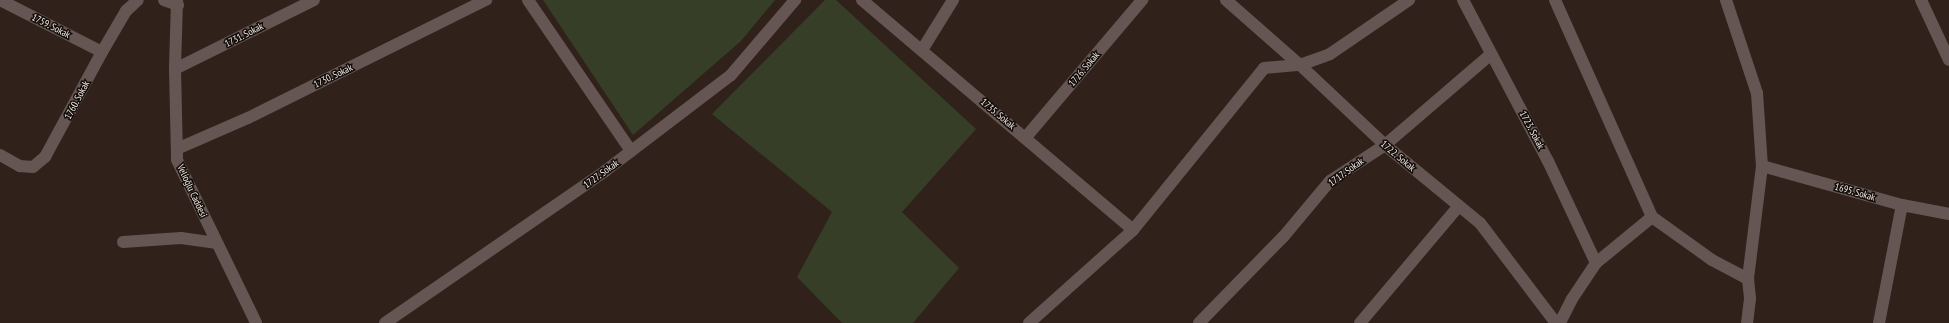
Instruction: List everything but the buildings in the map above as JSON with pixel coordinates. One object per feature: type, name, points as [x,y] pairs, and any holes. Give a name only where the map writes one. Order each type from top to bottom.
[{"type":"street","name":"1759. Sokak","points":[[0,0],[102,52]]},
{"type":"street","name":"1760. Sokak","points":[[0,155],[20,166],[33,167],[45,158],[102,52],[126,11],[138,0]]},
{"type":"street","points":[[164,0],[178,2]]},
{"type":"street","name":"1731. Sokak","points":[[175,69],[314,0]]},
{"type":"street","name":"1730. Sokak","points":[[179,148],[248,118],[486,0]]},
{"type":"street","points":[[528,0],[631,151]]},
{"type":"street","name":"1727. Sokak","points":[[385,323],[631,151],[731,75],[795,0]]},
{"type":"street","name":"1735. Sokak","points":[[862,0],[1133,230]]},
{"type":"street","points":[[922,50],[953,0]]},
{"type":"street","name":"1726. Sokak","points":[[1026,138],[1142,0]]},
{"type":"street","name":"1722. Sokak","points":[[1226,0],[1300,65],[1385,146],[1480,223],[1556,323]]},
{"type":"street","points":[[1029,323],[1133,230],[1264,68],[1300,65],[1330,54],[1409,0]]},
{"type":"street","name":"1723. Sokak","points":[[1463,0],[1548,161],[1596,263]]},
{"type":"street","points":[[1555,0],[1652,217],[1712,260],[1748,279]]},
{"type":"street","points":[[1726,0],[1757,93],[1762,166],[1748,279],[1750,299],[1747,323]]},
{"type":"street","points":[[1921,0],[1949,60]]},
{"type":"street","name":"Velioğlu Caddesi","points":[[178,2],[175,69],[179,148],[177,160],[256,323]]},
{"type":"street","name":"1717. Sokak","points":[[1199,323],[1284,236],[1330,181],[1385,146],[1491,54]]},
{"type":"street","name":"1695. Sokak","points":[[1762,166],[1902,205],[1949,214]]},
{"type":"street","points":[[1879,323],[1902,205]]},
{"type":"street","points":[[1360,323],[1459,206]]},
{"type":"street","points":[[1560,323],[1572,299],[1596,263],[1652,217]]},
{"type":"street","points":[[123,242],[180,238],[216,243]]},
{"type":"green space","points":[[543,0],[775,0],[741,41],[633,135]]},
{"type":"green space","points":[[825,0],[836,0],[976,129],[902,212],[959,268],[913,323],[842,323],[797,277],[832,212],[712,114]]}]
